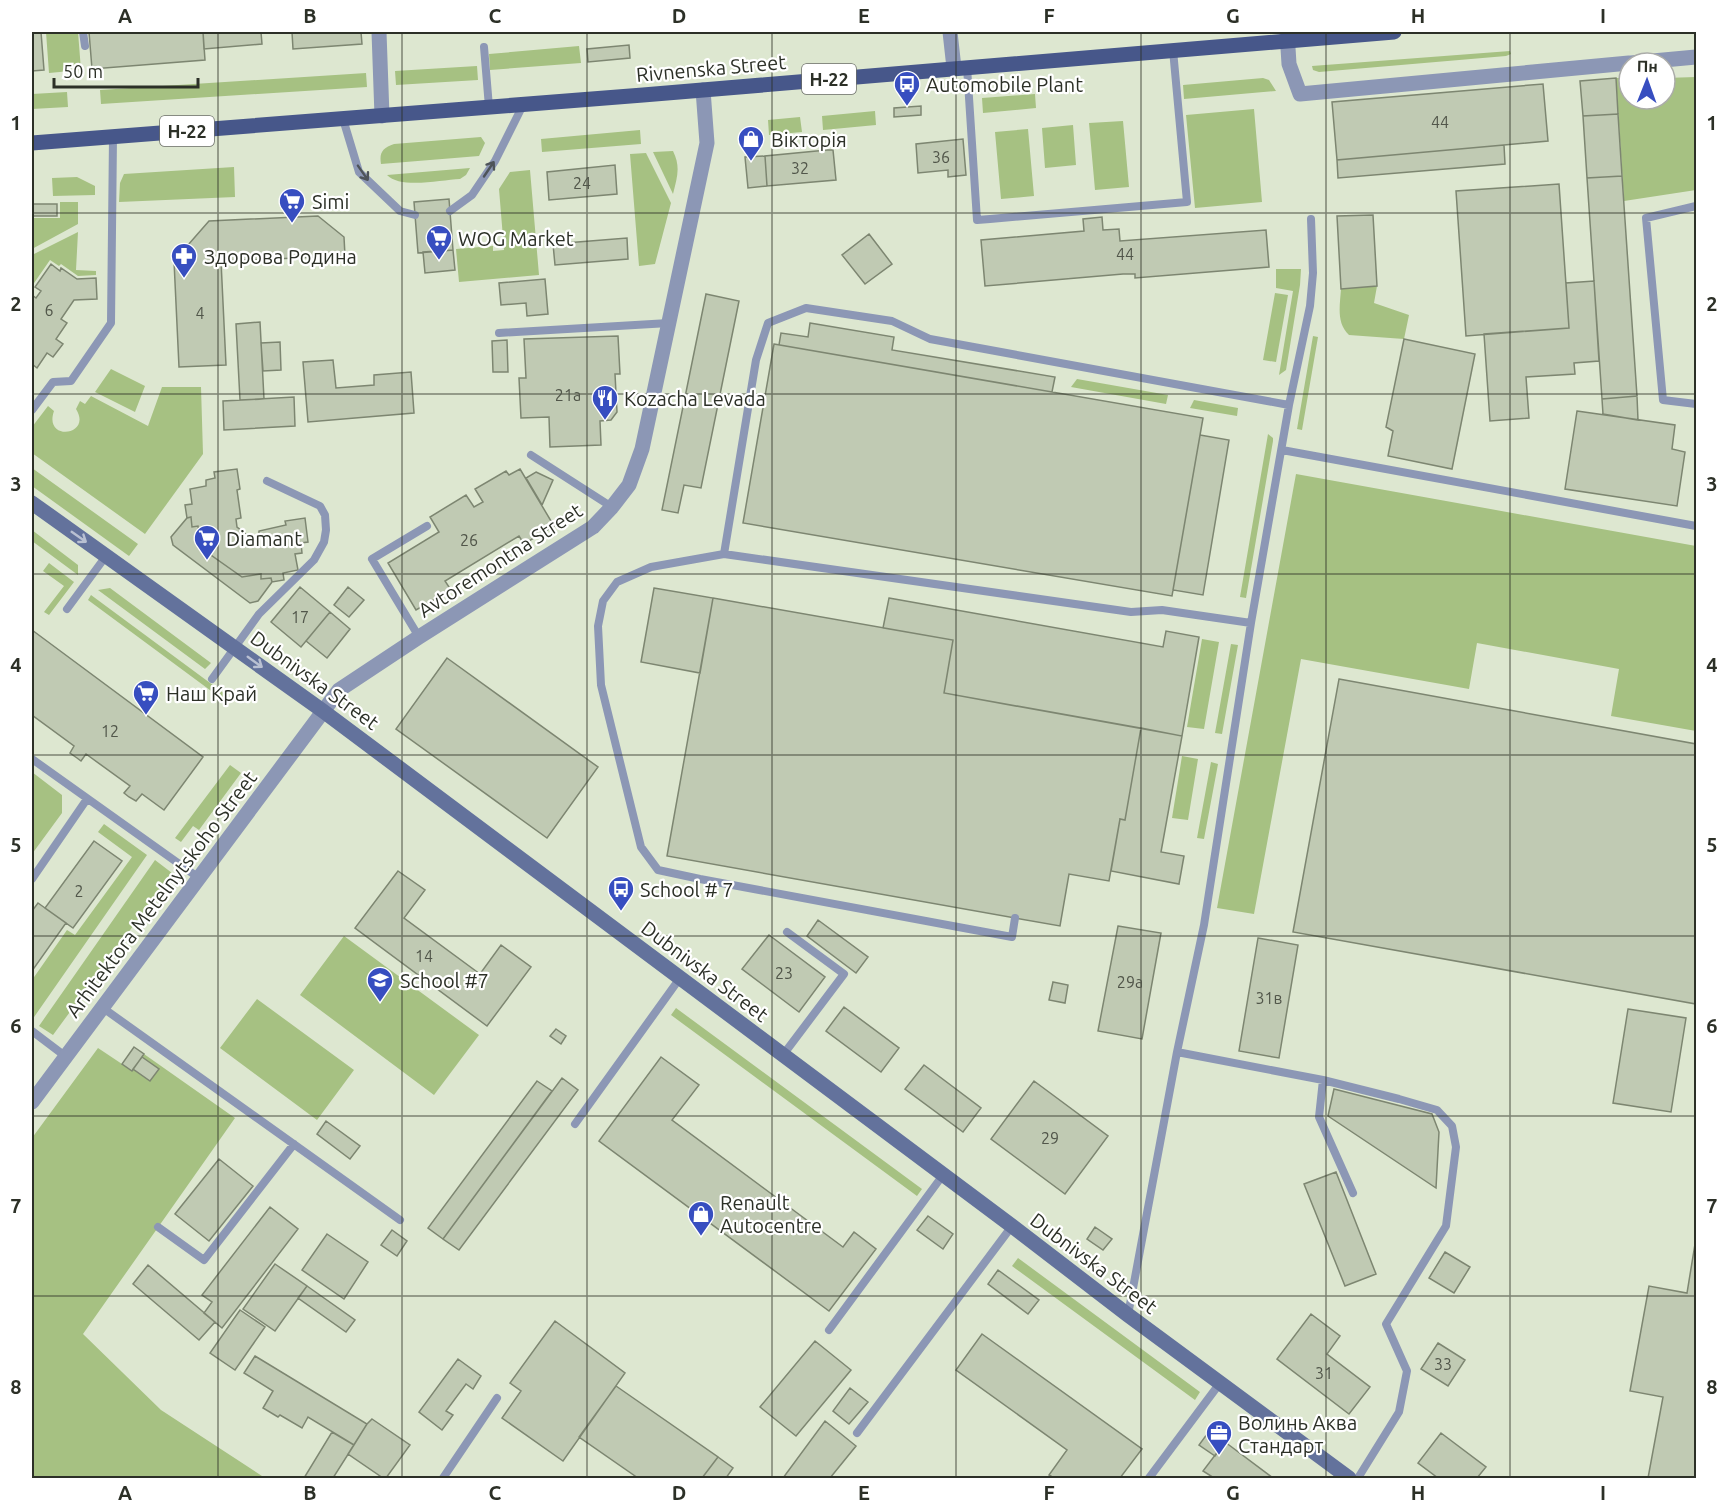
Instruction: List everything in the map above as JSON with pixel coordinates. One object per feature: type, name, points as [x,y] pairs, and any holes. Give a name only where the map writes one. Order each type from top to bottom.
[{"type":"main road","name":"Rivnenska Street","points":[[32,143],[1173,50],[1287,36],[1319,38],[1394,32]]},
{"type":"main road","name":"Dubnivska Street","points":[[32,503],[323,711],[1349,1479]]},
{"type":"street","points":[[379,32],[382,116]]},
{"type":"street","points":[[950,32],[960,68]]},
{"type":"street","points":[[1287,36],[1289,64],[1300,94],[1617,64]]},
{"type":"street","points":[[1677,59],[1696,57]]},
{"type":"street","name":"Avtoremontna Street","points":[[323,711],[339,690],[418,637],[593,527],[629,485],[642,449],[707,143],[703,90]]},
{"type":"street","name":"Arhitektora Metelnytskoho Street","points":[[32,1102],[323,711]]},
{"type":"lane","points":[[83,32],[85,46]]},
{"type":"lane","points":[[484,47],[489,107]]},
{"type":"lane","points":[[960,68],[977,220],[990,219],[1187,202],[1173,50]]},
{"type":"lane","points":[[450,211],[471,195],[495,161],[524,104]]},
{"type":"lane","points":[[343,119],[359,172],[400,211],[415,215]]},
{"type":"lane","points":[[32,410],[52,382],[71,381],[111,323],[113,137]]},
{"type":"lane","points":[[1696,206],[1646,218],[1663,400],[1696,404]]},
{"type":"lane","points":[[1128,1315],[1177,1052],[1204,924],[1251,623],[1289,405],[1310,306],[1313,273],[1311,219]]},
{"type":"lane","points":[[724,554],[756,360],[768,323],[806,308],[892,321],[930,339],[1289,405]]},
{"type":"lane","points":[[499,333],[669,323]]},
{"type":"lane","points":[[1282,450],[1696,526]]},
{"type":"lane","points":[[531,455],[612,507]]},
{"type":"lane","points":[[212,679],[259,614],[314,560],[324,542],[325,515],[320,506],[267,481]]},
{"type":"lane","points":[[418,637],[372,560],[427,526]]},
{"type":"lane","points":[[1015,918],[1012,937],[658,870],[641,847],[601,685],[597,626],[603,601],[617,582],[651,567],[724,554],[1131,612],[1162,610],[1251,623]]},
{"type":"lane","points":[[67,609],[106,556]]},
{"type":"lane","points":[[32,759],[200,878]]},
{"type":"lane","points":[[32,879],[87,799]]},
{"type":"lane","points":[[783,1055],[844,974],[787,932]]},
{"type":"lane","points":[[574,1124],[680,978]]},
{"type":"lane","points":[[103,1008],[400,1220]]},
{"type":"lane","points":[[32,1031],[65,1056]]},
{"type":"lane","points":[[1177,1052],[1323,1080],[1437,1110],[1452,1126],[1456,1147],[1446,1226],[1386,1323],[1407,1371],[1399,1412],[1358,1479]]},
{"type":"lane","points":[[1323,1080],[1319,1117],[1353,1193]]},
{"type":"lane","points":[[158,1227],[204,1260],[294,1144]]},
{"type":"lane","points":[[829,1330],[944,1175]]},
{"type":"lane","points":[[857,1433],[1012,1226]]},
{"type":"lane","points":[[1149,1479],[1220,1383]]},
{"type":"lane","points":[[443,1479],[497,1398]]},
{"type":"green space","points":[[46,32],[78,32],[81,70],[49,73]]},
{"type":"green space","points":[[579,46],[581,63],[490,70],[489,54]]},
{"type":"green space","points":[[1510,51],[1511,54],[1506,56],[1319,72],[1313,70],[1312,66]]},
{"type":"green space","points":[[477,66],[478,80],[396,85],[395,71]]},
{"type":"green space","points":[[366,73],[367,87],[101,104],[100,90]]},
{"type":"green space","points":[[1696,77],[1696,190],[1624,201],[1618,111],[1677,111],[1677,78]]},
{"type":"green space","points":[[1263,78],[1269,80],[1276,91],[1184,99],[1183,85]]},
{"type":"green space","points":[[67,92],[68,107],[32,109],[32,94]]},
{"type":"green space","points":[[1035,94],[1036,108],[983,113],[982,98]]},
{"type":"green space","points":[[1254,109],[1262,202],[1195,208],[1186,115]]},
{"type":"green space","points":[[875,111],[876,125],[823,130],[822,116]]},
{"type":"green space","points":[[800,117],[802,132],[769,135],[768,120]]},
{"type":"green space","points":[[1123,121],[1129,187],[1095,190],[1089,123]]},
{"type":"green space","points":[[1073,125],[1076,165],[1045,168],[1042,128]]},
{"type":"green space","points":[[1028,129],[1034,196],[1001,199],[995,132]]},
{"type":"green space","points":[[640,130],[641,144],[542,152],[541,139]]},
{"type":"green space","points":[[481,137],[485,143],[479,156],[381,164],[383,151],[394,144]]},
{"type":"green space","points":[[673,151],[678,167],[673,194],[653,152]]},
{"type":"green space","points":[[646,153],[671,203],[655,264],[639,266],[630,154]]},
{"type":"green space","points":[[234,167],[235,197],[119,202],[120,183],[124,174]]},
{"type":"green space","points":[[470,168],[460,179],[432,182],[401,182],[387,175]]},
{"type":"green space","points":[[530,170],[539,275],[459,282],[456,249],[493,246],[493,251],[504,250],[499,189],[510,172]]},
{"type":"green space","points":[[77,177],[95,186],[95,195],[53,196],[52,178]]},
{"type":"green space","points":[[60,202],[78,202],[78,224],[32,249],[32,218],[60,218]]},
{"type":"green space","points":[[78,232],[76,270],[96,271],[96,275],[78,276],[61,264],[59,266],[50,260],[32,286],[32,257],[34,254]]},
{"type":"green space","points":[[1276,269],[1301,269],[1286,370],[1279,375],[1293,291],[1276,288]]},
{"type":"green space","points":[[1377,286],[1374,303],[1409,315],[1404,339],[1349,335],[1342,325],[1340,319],[1341,289]]},
{"type":"green space","points":[[1275,293],[1288,295],[1276,362],[1263,360]]},
{"type":"green space","points":[[1313,336],[1318,337],[1302,430],[1297,429]]},
{"type":"green space","points":[[111,369],[145,386],[135,412],[95,392]]},
{"type":"green space","points":[[1077,379],[1168,395],[1166,404],[1071,387]]},
{"type":"green space","points":[[162,387],[201,387],[203,454],[145,534],[32,453],[32,427],[48,406],[54,411],[52,421],[55,428],[67,432],[74,430],[78,425],[79,418],[76,409],[80,401],[85,404],[91,396],[148,426]]},
{"type":"green space","points":[[1194,400],[1238,408],[1237,416],[1190,408]]},
{"type":"green space","points":[[1268,434],[1273,441],[1246,598],[1240,597]]},
{"type":"green space","points":[[32,468],[138,544],[129,556],[32,486]]},
{"type":"green space","points":[[1296,474],[1696,546],[1696,731],[1611,716],[1619,669],[1477,643],[1469,689],[1301,659],[1254,914],[1217,908]]},
{"type":"green space","points":[[32,530],[78,565],[78,575],[32,541]]},
{"type":"green space","points":[[49,563],[74,582],[49,615],[44,612],[64,586],[43,571]]},
{"type":"green space","points":[[110,588],[211,663],[205,669],[98,590]]},
{"type":"green space","points":[[91,595],[225,694],[222,699],[88,600]]},
{"type":"green space","points":[[1202,639],[1219,642],[1204,729],[1187,727]]},
{"type":"green space","points":[[1231,644],[1238,645],[1222,734],[1215,733]]},
{"type":"green space","points":[[1182,756],[1198,759],[1188,820],[1172,818]]},
{"type":"green space","points":[[1211,762],[1218,764],[1204,839],[1197,838]]},
{"type":"green space","points":[[230,765],[241,773],[199,830],[193,826],[181,842],[175,838]]},
{"type":"green space","points":[[32,772],[62,795],[62,813],[32,854]]},
{"type":"green space","points":[[104,824],[147,855],[32,1020],[32,980],[67,930],[75,935],[132,857],[98,832]]},
{"type":"green space","points":[[155,860],[172,873],[53,1035],[39,1026]]},
{"type":"green space","points":[[344,936],[479,1035],[434,1095],[300,995]]},
{"type":"green space","points":[[257,999],[354,1070],[317,1120],[220,1048]]},
{"type":"green space","points":[[676,1008],[922,1189],[917,1196],[671,1015]]},
{"type":"green space","points":[[134,1047],[235,1118],[83,1334],[161,1410],[265,1478],[32,1478],[32,1138],[98,1048],[122,1064]]},
{"type":"green space","points":[[1018,1258],[1200,1392],[1195,1400],[1012,1266]]},
{"type":"building","points":[[32,32],[41,32],[44,70],[32,71]]},
{"type":"building","points":[[89,32],[203,32],[205,60],[92,69]]},
{"type":"building","points":[[203,32],[261,32],[262,44],[204,49]]},
{"type":"building","points":[[292,32],[361,32],[362,44],[293,49]]},
{"type":"building","points":[[629,45],[630,58],[588,62],[587,49]]},
{"type":"building","points":[[1616,78],[1618,114],[1583,116],[1580,81]]},
{"type":"building","points":[[1543,84],[1548,141],[1337,160],[1332,102]]},
{"type":"building","points":[[921,106],[921,115],[894,117],[894,108]]},
{"type":"building","points":[[1618,114],[1622,176],[1587,178],[1583,116]]},
{"type":"building","points":[[963,139],[966,175],[948,177],[948,170],[918,173],[916,144]]},
{"type":"building","points":[[1504,145],[1505,164],[1338,178],[1337,160]]},
{"type":"building","points":[[833,150],[836,180],[767,186],[765,156]]},
{"type":"building","points":[[765,156],[767,186],[748,188],[745,157]]},
{"type":"building","points":[[615,165],[617,194],[549,200],[547,172]]},
{"type":"building","points":[[1622,176],[1637,396],[1602,399],[1587,178]]},
{"type":"building","points":[[1559,184],[1569,328],[1466,336],[1456,191]]},
{"type":"building","points":[[449,199],[453,250],[418,253],[414,202]]},
{"type":"building","points":[[32,204],[57,204],[57,216],[32,216]]},
{"type":"building","points":[[1373,215],[1377,286],[1341,289],[1337,216]]},
{"type":"building","points":[[318,216],[344,237],[345,256],[221,261],[226,365],[179,367],[174,261],[209,221]]},
{"type":"building","points":[[1102,217],[1103,230],[1119,229],[1120,241],[1266,230],[1269,267],[1135,278],[1135,274],[1123,274],[985,286],[981,240],[1084,231],[1083,219]]},
{"type":"building","points":[[869,234],[892,264],[865,284],[842,255]]},
{"type":"building","points":[[627,238],[628,259],[555,265],[553,244]]},
{"type":"building","name":"WOG Market","points":[[453,250],[455,270],[425,273],[423,252]]},
{"type":"building","points":[[51,264],[77,279],[96,278],[97,299],[74,300],[61,319],[67,323],[56,339],[63,344],[53,357],[47,353],[37,368],[32,364],[32,295],[36,298],[41,291],[35,287]]},
{"type":"building","points":[[545,279],[548,314],[527,316],[526,303],[501,305],[499,283]]},
{"type":"building","points":[[1594,281],[1599,361],[1574,363],[1575,374],[1526,377],[1529,418],[1490,421],[1484,334],[1569,328],[1566,283]]},
{"type":"building","points":[[706,294],[739,301],[701,488],[684,485],[678,513],[662,510]]},
{"type":"building","points":[[260,322],[264,399],[240,400],[236,324]]},
{"type":"building","points":[[810,323],[894,337],[892,350],[1055,377],[1052,392],[779,345],[781,333],[808,337]]},
{"type":"building","points":[[618,336],[620,374],[615,374],[617,412],[611,420],[600,421],[601,445],[550,447],[549,417],[521,418],[519,378],[526,378],[524,339]]},
{"type":"building","points":[[1404,339],[1475,354],[1452,469],[1388,456],[1393,431],[1386,427]]},
{"type":"building","points":[[507,340],[508,372],[493,372],[492,341]]},
{"type":"building","points":[[280,342],[281,370],[263,371],[261,343]]},
{"type":"building","points":[[774,344],[1203,418],[1172,596],[743,523]]},
{"type":"building","points":[[333,360],[336,388],[374,385],[374,375],[411,372],[414,413],[308,422],[303,362]]},
{"type":"building","points":[[1637,396],[1638,420],[1603,414],[1602,399]]},
{"type":"building","points":[[294,397],[295,426],[224,430],[223,401]]},
{"type":"building","points":[[1577,411],[1675,425],[1672,449],[1685,452],[1677,506],[1565,489]]},
{"type":"building","points":[[1200,435],[1229,440],[1203,595],[1173,590]]},
{"type":"building","points":[[237,469],[241,518],[236,519],[237,527],[250,537],[259,536],[259,531],[286,525],[285,521],[305,518],[308,542],[301,543],[302,553],[295,554],[298,570],[283,573],[284,580],[272,582],[271,578],[261,579],[261,574],[242,577],[201,548],[198,526],[192,527],[191,517],[187,518],[185,505],[192,504],[190,489],[206,486],[206,480],[215,478],[214,472]]},
{"type":"building","points":[[520,469],[554,526],[524,544],[519,536],[445,581],[451,590],[416,610],[388,563],[439,532],[430,517],[466,495],[474,507],[483,502],[475,489],[506,471],[509,475]]},
{"type":"building","points":[[536,472],[553,480],[542,505],[526,478]]},
{"type":"building","name":"Diamant","points":[[191,517],[192,527],[198,526],[201,548],[242,577],[261,574],[261,579],[271,578],[272,582],[258,601],[250,603],[173,545],[171,537],[187,518]]},
{"type":"building","points":[[300,587],[330,612],[301,647],[271,622]]},
{"type":"building","points":[[348,587],[364,600],[349,617],[334,605]]},
{"type":"building","points":[[654,588],[713,598],[700,673],[641,662]]},
{"type":"building","points":[[713,598],[953,640],[944,693],[1141,728],[1125,820],[1120,819],[1109,881],[1069,874],[1060,926],[667,856]]},
{"type":"building","points":[[889,598],[1163,647],[1166,631],[1199,637],[1182,736],[944,693],[953,640],[883,628]]},
{"type":"building","points":[[330,612],[350,629],[327,658],[306,641]]},
{"type":"building","points":[[32,630],[203,757],[164,810],[142,794],[136,801],[129,797],[124,793],[130,786],[86,754],[81,761],[70,753],[74,746],[32,715]]},
{"type":"building","points":[[447,658],[598,767],[547,838],[396,729]]},
{"type":"building","points":[[1339,679],[1696,744],[1696,1004],[1293,932]]},
{"type":"building","points":[[1141,728],[1182,736],[1161,852],[1184,856],[1179,884],[1111,871],[1120,819],[1125,820]]},
{"type":"building","points":[[94,841],[122,861],[73,928],[45,908]]},
{"type":"building","points":[[398,871],[425,890],[404,918],[480,974],[501,945],[531,967],[487,1026],[355,928]]},
{"type":"building","points":[[38,903],[66,923],[32,971],[32,911]]},
{"type":"building","points":[[818,920],[868,957],[856,973],[807,936]]},
{"type":"building","points":[[1118,926],[1161,933],[1142,1039],[1098,1031]]},
{"type":"building","points":[[769,935],[825,977],[799,1012],[742,969]]},
{"type":"building","points":[[1258,938],[1298,945],[1279,1058],[1239,1051]]},
{"type":"building","points":[[1053,982],[1068,985],[1065,1003],[1049,1000]]},
{"type":"building","points":[[844,1007],[899,1048],[881,1072],[826,1031]]},
{"type":"building","points":[[1628,1009],[1686,1018],[1671,1112],[1613,1103]]},
{"type":"building","points":[[556,1029],[566,1036],[561,1044],[550,1036]]},
{"type":"building","points":[[134,1047],[144,1054],[132,1071],[122,1064]]},
{"type":"building","points":[[142,1057],[159,1069],[150,1081],[133,1069]]},
{"type":"building","points":[[661,1057],[699,1085],[672,1120],[843,1247],[854,1232],[876,1249],[829,1311],[599,1141]]},
{"type":"building","points":[[924,1065],[981,1108],[963,1132],[905,1089]]},
{"type":"building","points":[[562,1078],[578,1090],[459,1250],[443,1239]]},
{"type":"building","points":[[537,1081],[552,1091],[443,1239],[428,1228]]},
{"type":"building","points":[[1034,1081],[1108,1136],[1065,1194],[991,1139]]},
{"type":"building","points":[[1334,1089],[1432,1114],[1439,1132],[1436,1188],[1328,1116]]},
{"type":"building","points":[[326,1121],[360,1146],[350,1159],[317,1134]]},
{"type":"building","points":[[219,1159],[253,1186],[209,1241],[175,1214]]},
{"type":"building","points":[[1336,1172],[1376,1274],[1345,1286],[1304,1184]]},
{"type":"building","points":[[270,1207],[298,1229],[222,1328],[204,1313],[212,1302],[202,1295]]},
{"type":"building","points":[[928,1216],[953,1234],[943,1249],[917,1230]]},
{"type":"building","points":[[1095,1227],[1112,1239],[1103,1250],[1087,1239]]},
{"type":"building","points":[[392,1230],[407,1241],[397,1256],[381,1245]]},
{"type":"building","points":[[327,1234],[368,1262],[344,1299],[302,1270]]},
{"type":"building","points":[[1696,1238],[1696,1478],[1648,1478],[1663,1397],[1630,1391],[1649,1286],[1687,1293]]},
{"type":"building","points":[[1445,1252],[1470,1267],[1454,1293],[1429,1278]]},
{"type":"building","points":[[275,1264],[307,1286],[275,1331],[243,1309]]},
{"type":"building","points":[[148,1265],[215,1322],[199,1340],[133,1284]]},
{"type":"building","points":[[998,1270],[1039,1300],[1028,1314],[988,1284]]},
{"type":"building","points":[[307,1286],[355,1320],[346,1332],[298,1298]]},
{"type":"building","points":[[240,1310],[265,1327],[235,1370],[210,1353]]},
{"type":"building","points":[[1311,1314],[1340,1336],[1327,1354],[1370,1387],[1349,1414],[1277,1359]]},
{"type":"building","points":[[555,1321],[625,1373],[563,1461],[502,1418],[521,1391],[510,1383]]},
{"type":"building","points":[[982,1334],[1142,1449],[1120,1478],[1054,1478],[1049,1475],[1067,1450],[956,1370]]},
{"type":"building","points":[[815,1341],[851,1370],[796,1436],[760,1407]]},
{"type":"building","points":[[1438,1343],[1465,1360],[1448,1386],[1421,1369]]},
{"type":"building","points":[[255,1356],[367,1424],[354,1445],[308,1417],[302,1428],[263,1408],[273,1391],[244,1373]]},
{"type":"building","points":[[458,1359],[481,1376],[473,1389],[466,1384],[446,1411],[453,1415],[442,1430],[419,1412]]},
{"type":"building","points":[[616,1386],[718,1457],[702,1478],[638,1478],[579,1437]]},
{"type":"building","points":[[850,1388],[868,1402],[849,1424],[833,1411]]},
{"type":"building","points":[[372,1419],[410,1445],[386,1478],[348,1454]]},
{"type":"building","points":[[825,1421],[856,1446],[830,1478],[783,1478]]},
{"type":"building","points":[[1210,1430],[1225,1442],[1215,1456],[1199,1445]]},
{"type":"building","points":[[332,1432],[354,1445],[333,1478],[304,1478]]},
{"type":"building","points":[[1441,1433],[1486,1467],[1477,1478],[1438,1478],[1418,1463]]},
{"type":"building","points":[[1225,1442],[1273,1478],[1214,1478],[1203,1471]]},
{"type":"building","points":[[718,1457],[733,1468],[726,1478],[702,1478]]},
{"type":"place","name":"Automobile Plant","points":[[907,107]]},
{"type":"place","name":"Вікторія","points":[[751,162]]},
{"type":"place","name":"Simi","points":[[292,224]]},
{"type":"place","name":"WOG Market","points":[[439,261]]},
{"type":"place","name":"Здорова Родина","points":[[184,279]]},
{"type":"place","name":"Kozacha Levada","points":[[605,421]]},
{"type":"place","name":"Diamant","points":[[207,561]]},
{"type":"place","name":"Наш Край","points":[[146,716]]},
{"type":"place","name":"School # 7","points":[[621,912]]},
{"type":"place","name":"School #7","points":[[380,1003]]},
{"type":"place","name":"Renault Autocentre","points":[[701,1237]]},
{"type":"place","name":"Волинь Аква Стандарт","points":[[1219,1456]]}]
